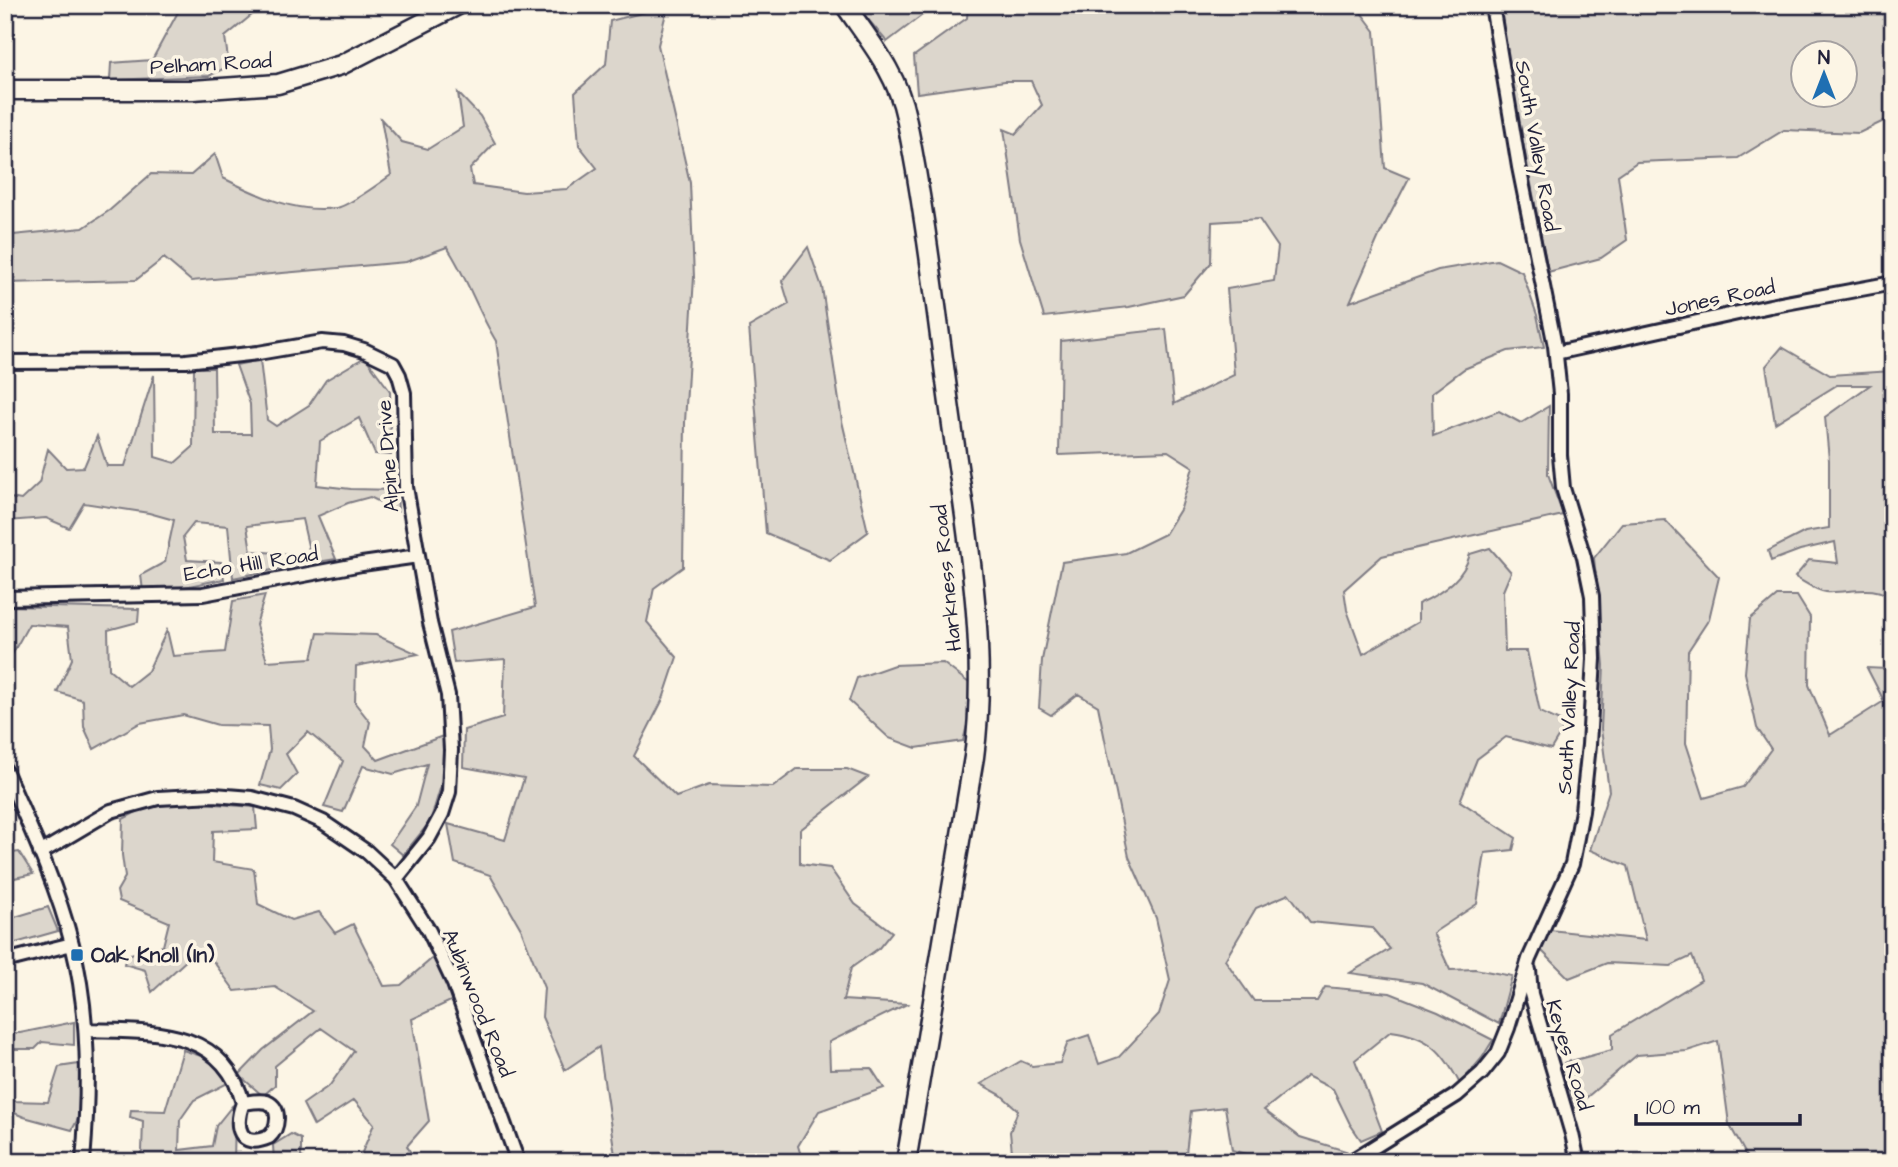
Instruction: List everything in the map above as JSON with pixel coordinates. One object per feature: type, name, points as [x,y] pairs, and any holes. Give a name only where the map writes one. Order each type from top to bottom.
[{"type":"main road","name":"Harkness Road","points":[[845,5],[888,65],[898,87],[906,117],[960,484],[978,657],[979,703],[974,757],[906,1162]]},
{"type":"main road","name":"Pelham Road","points":[[5,90],[155,90],[267,86],[328,70],[452,8]]},
{"type":"street","name":"South Valley Road","points":[[1350,1162],[1446,1103],[1488,1067],[1498,1053],[1506,1036],[1529,959],[1565,882],[1577,845],[1588,763],[1594,659],[1590,583],[1562,479],[1556,353],[1519,167],[1492,5]]},
{"type":"street","name":"Jones Road","points":[[1556,353],[1770,306],[1893,283]]},
{"type":"street","name":"Alpine Drive","points":[[5,362],[186,361],[267,352],[322,342],[344,344],[378,355],[396,369],[404,393],[406,487],[432,634],[448,695],[451,730],[447,800],[436,826],[396,878]]},
{"type":"street","name":"Echo Hill Road","points":[[5,598],[203,594],[418,556]]},
{"type":"street","points":[[5,770],[40,853],[72,944],[86,1030],[87,1111],[83,1162]]},
{"type":"street","name":"Aubinwood Road","points":[[40,853],[102,816],[131,804],[158,798],[225,795],[265,801],[308,814],[367,852],[396,878],[444,959],[518,1162]]},
{"type":"street","points":[[5,961],[72,944]]},
{"type":"street","name":"Keyes Road","points":[[1529,959],[1531,994],[1578,1162]]},
{"type":"street","points":[[86,1030],[161,1033],[191,1042],[226,1066],[235,1080],[243,1103]]},
{"type":"shaded area","points":[[189,5],[264,5],[225,37],[229,66],[209,76],[110,80],[111,63],[152,60],[178,12]]},
{"type":"shaded area","points":[[650,5],[668,5],[658,45],[690,183],[694,277],[685,422],[683,567],[654,588],[647,622],[677,657],[663,699],[634,756],[676,797],[709,785],[773,787],[797,769],[847,769],[868,777],[800,830],[800,864],[830,868],[855,904],[892,932],[879,948],[851,968],[843,1000],[907,1004],[829,1042],[830,1069],[871,1068],[884,1088],[819,1111],[798,1146],[803,1162],[616,1162],[599,1047],[565,1070],[542,1017],[544,988],[521,929],[490,875],[455,863],[448,824],[505,840],[524,778],[463,767],[464,730],[503,718],[505,659],[454,663],[449,632],[535,607],[496,341],[447,247],[406,262],[191,281],[164,258],[136,280],[5,283],[5,241],[13,235],[83,228],[110,210],[151,174],[191,175],[215,154],[223,178],[263,197],[306,208],[341,207],[391,175],[381,119],[402,142],[428,149],[463,127],[458,93],[480,116],[495,143],[470,169],[473,185],[524,192],[567,189],[597,168],[579,145],[575,93],[606,64],[610,21],[645,12]]},
{"type":"shaded area","points":[[856,5],[927,5],[929,10],[887,42]]},
{"type":"shaded area","points":[[968,5],[1361,5],[1360,11],[1375,31],[1385,168],[1409,178],[1380,234],[1350,302],[1438,270],[1497,260],[1522,272],[1537,315],[1544,347],[1508,351],[1464,369],[1432,393],[1433,436],[1499,411],[1521,423],[1549,406],[1548,474],[1563,515],[1382,556],[1344,590],[1347,610],[1363,654],[1418,622],[1418,604],[1457,578],[1470,554],[1490,548],[1511,572],[1503,591],[1505,651],[1527,651],[1540,712],[1566,724],[1551,749],[1506,737],[1477,759],[1460,801],[1516,838],[1513,850],[1485,853],[1477,904],[1433,933],[1450,970],[1475,969],[1512,976],[1499,1024],[1422,983],[1350,973],[1390,949],[1372,928],[1310,922],[1289,894],[1256,908],[1225,960],[1254,1001],[1317,1001],[1325,987],[1390,993],[1438,1012],[1493,1040],[1460,1084],[1447,1062],[1433,1047],[1415,1037],[1391,1031],[1355,1060],[1382,1131],[1361,1140],[1333,1089],[1307,1076],[1264,1110],[1300,1137],[1346,1151],[1330,1162],[1276,1162],[1232,1150],[1225,1107],[1191,1111],[1185,1162],[1013,1162],[1010,1132],[1018,1110],[1001,1095],[981,1084],[1021,1061],[1032,1066],[1060,1063],[1068,1042],[1089,1035],[1099,1064],[1119,1057],[1159,1014],[1170,980],[1156,918],[1129,857],[1098,706],[1078,694],[1051,715],[1039,708],[1042,660],[1062,562],[1126,553],[1165,534],[1181,508],[1193,467],[1168,451],[1059,455],[1061,341],[1166,329],[1174,404],[1234,375],[1227,289],[1274,281],[1278,247],[1259,219],[1212,222],[1211,263],[1184,295],[1129,307],[1044,317],[1020,239],[1004,129],[1016,134],[1042,105],[1031,81],[1005,81],[917,93],[914,56],[967,18]]},
{"type":"shaded area","points":[[1893,5],[1893,124],[1888,119],[1859,133],[1784,130],[1738,158],[1637,162],[1618,175],[1627,240],[1601,258],[1548,272],[1497,7]]},
{"type":"shaded area","points":[[808,247],[822,287],[842,421],[868,532],[830,560],[766,533],[749,327],[789,304],[782,281]]},
{"type":"shaded area","points":[[1782,347],[1830,375],[1893,369],[1893,600],[1878,591],[1822,591],[1795,577],[1809,560],[1838,563],[1835,542],[1800,550],[1771,561],[1768,551],[1805,532],[1829,528],[1829,460],[1825,417],[1870,385],[1837,385],[1775,423],[1766,366]]},
{"type":"shaded area","points":[[365,357],[390,391],[391,455],[375,454],[359,418],[320,441],[317,485],[397,490],[398,511],[370,497],[318,516],[336,559],[312,563],[302,519],[247,526],[251,551],[289,554],[297,565],[233,578],[228,526],[194,523],[183,537],[187,560],[221,562],[224,579],[174,589],[143,591],[141,575],[165,562],[174,520],[149,513],[84,503],[69,528],[46,518],[7,521],[5,518],[5,497],[21,500],[39,483],[48,449],[66,468],[84,467],[97,436],[107,466],[125,466],[154,375],[155,457],[175,463],[193,447],[194,368],[214,368],[215,434],[251,434],[250,404],[236,365],[260,360],[267,420],[276,426],[309,405],[326,380]]},
{"type":"shaded area","points":[[1665,520],[1719,577],[1709,619],[1688,651],[1686,743],[1704,798],[1743,787],[1771,749],[1757,728],[1745,673],[1750,619],[1777,596],[1797,596],[1810,617],[1809,685],[1830,735],[1884,701],[1867,668],[1893,667],[1893,1162],[1750,1162],[1729,1124],[1718,1041],[1687,1051],[1637,1055],[1574,1108],[1564,1063],[1612,1050],[1612,1034],[1701,980],[1692,956],[1671,966],[1607,963],[1569,978],[1540,949],[1550,930],[1646,940],[1628,866],[1590,850],[1609,791],[1601,729],[1604,665],[1594,558],[1622,523]]},
{"type":"shaded area","points":[[265,595],[256,625],[267,661],[312,658],[318,633],[376,635],[418,654],[356,666],[355,703],[370,722],[365,746],[378,760],[443,736],[443,779],[430,822],[403,855],[390,844],[416,806],[427,764],[393,774],[363,766],[343,812],[324,807],[343,761],[308,732],[286,754],[297,774],[281,790],[260,785],[270,750],[268,726],[218,725],[183,715],[140,723],[94,749],[84,727],[83,700],[57,692],[72,659],[68,627],[29,624],[5,667],[5,606],[139,609],[138,622],[108,630],[109,669],[129,686],[148,671],[167,630],[173,656],[225,652],[233,601]]},
{"type":"shaded area","points":[[943,663],[969,683],[973,702],[963,741],[916,748],[889,738],[849,701],[857,678],[894,665]]},
{"type":"shaded area","points":[[188,802],[255,807],[257,829],[213,831],[212,862],[254,869],[258,904],[291,920],[319,912],[335,933],[353,924],[384,986],[401,985],[435,956],[453,1000],[412,1019],[429,1121],[407,1146],[416,1162],[358,1162],[374,1124],[354,1100],[314,1126],[303,1104],[330,1085],[354,1051],[321,1028],[275,1066],[275,1085],[263,1096],[239,1075],[263,1050],[313,1011],[275,987],[235,991],[213,961],[191,956],[152,992],[145,970],[124,964],[126,955],[163,946],[169,922],[119,901],[117,891],[125,877],[122,855],[123,819],[144,808]]},
{"type":"shaded area","points":[[19,852],[33,874],[5,880],[5,854]]},
{"type":"shaded area","points":[[48,907],[58,931],[5,946],[5,920]]},
{"type":"shaded area","points":[[74,1022],[74,1045],[42,1042],[35,1049],[9,1049],[12,1101],[48,1102],[59,1067],[79,1064],[80,1115],[72,1130],[5,1109],[5,1033],[20,1033]]},
{"type":"shaded area","points":[[183,1050],[210,1059],[228,1083],[194,1100],[180,1120],[179,1150],[212,1146],[216,1126],[232,1106],[235,1116],[234,1162],[97,1162],[97,1157],[138,1157],[142,1151],[143,1121],[130,1117],[131,1110],[165,1111]]},
{"type":"shaded area","points":[[291,1134],[301,1139],[301,1157],[311,1162],[274,1162],[273,1145]]},
{"type":"place","name":"Oak Knoll (In)","points":[[77,955]]}]
